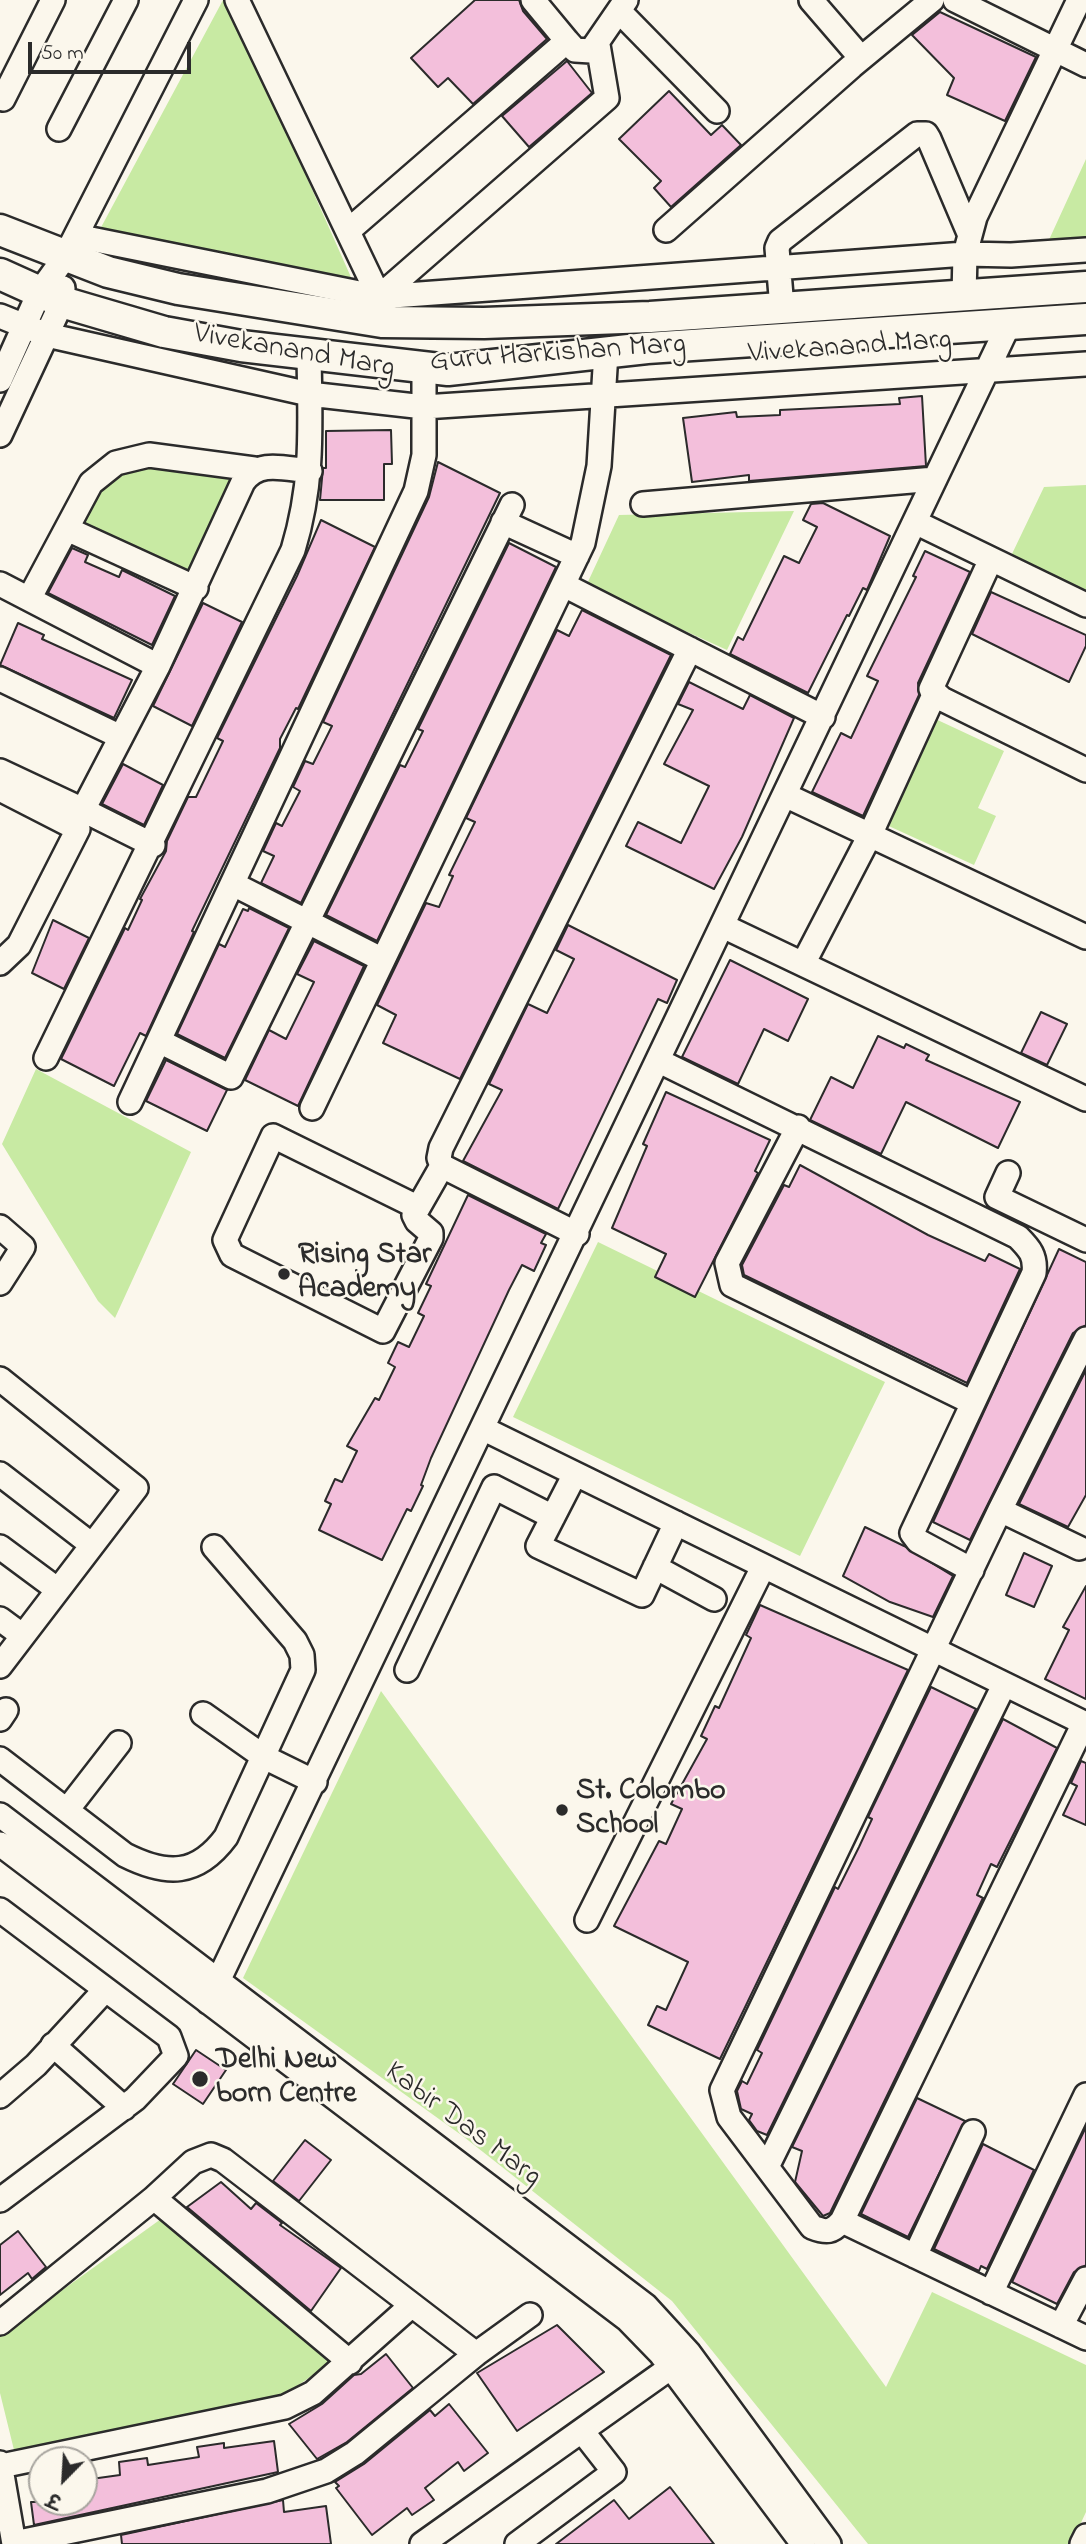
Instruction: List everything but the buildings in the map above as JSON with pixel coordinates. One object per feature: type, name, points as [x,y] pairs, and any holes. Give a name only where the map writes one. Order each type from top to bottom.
[{"type":"main road","name":"Guru Harkishan Marg","points":[[0,230],[71,247],[108,272],[178,289],[385,309],[622,318],[1086,287]]},
{"type":"main road","name":"Guru Harkishan Marg","points":[[0,274],[51,298],[164,332],[241,346],[448,370],[606,352],[1086,319]]},
{"type":"street","points":[[3,99],[53,0]]},
{"type":"street","points":[[60,129],[126,0]]},
{"type":"street","points":[[0,435],[47,335],[51,298],[71,247],[197,0]]},
{"type":"street","points":[[237,0],[385,309]]},
{"type":"street","points":[[533,0],[575,50],[583,53],[598,45],[623,5],[718,111]]},
{"type":"street","points":[[811,0],[861,58]]},
{"type":"street","points":[[666,230],[861,58],[932,0]]},
{"type":"street","points":[[955,0],[1054,52],[1086,65]]},
{"type":"street","points":[[964,296],[967,243],[1079,0]]},
{"type":"street","points":[[348,231],[567,41]]},
{"type":"street","points":[[385,309],[607,98],[598,45]]},
{"type":"street","points":[[782,308],[777,248],[787,234],[921,133],[929,139],[967,243]]},
{"type":"street","points":[[385,309],[779,269],[967,243],[1011,255],[1086,250]]},
{"type":"street","points":[[0,380],[24,328],[51,298]]},
{"type":"street","name":"Vivekanand Marg","points":[[0,316],[24,328],[47,335],[309,394],[424,407],[1086,364]]},
{"type":"street","points":[[214,1992],[1009,324]]},
{"type":"street","points":[[312,1108],[583,544],[599,466],[606,352]]},
{"type":"street","points":[[47,1058],[153,845],[293,550],[306,510],[310,471],[309,354]]},
{"type":"street","points":[[131,1102],[416,491],[424,456],[424,367]]},
{"type":"street","points":[[29,599],[91,483],[116,463],[149,456],[254,469],[262,466],[310,471]]},
{"type":"street","points":[[83,810],[158,666],[243,482],[254,469]]},
{"type":"street","points":[[643,503],[935,480]]},
{"type":"street","points":[[159,1041],[231,1077],[507,513],[577,556]]},
{"type":"street","points":[[915,522],[1086,605]]},
{"type":"street","points":[[67,529],[196,588]]},
{"type":"street","points":[[803,964],[870,835],[934,695],[933,683],[990,559]]},
{"type":"street","points":[[0,584],[158,666]]},
{"type":"street","points":[[564,585],[823,717]]},
{"type":"street","points":[[577,1234],[442,1166],[439,1158],[441,1148],[690,649]]},
{"type":"street","points":[[0,679],[121,737]]},
{"type":"street","points":[[934,695],[1086,770]]},
{"type":"street","points":[[0,771],[153,845]]},
{"type":"street","points":[[0,789],[78,829],[19,945],[0,963]]},
{"type":"street","points":[[785,795],[1086,937]]},
{"type":"street","points":[[233,884],[383,960]]},
{"type":"street","points":[[723,926],[1086,1099]]},
{"type":"street","points":[[659,1061],[798,1127],[1018,1237],[1027,1245],[1036,1260],[1034,1273],[912,1533],[918,1541],[972,1570]]},
{"type":"street","points":[[798,1127],[727,1263],[732,1285],[973,1403]]},
{"type":"street","points":[[417,1207],[273,1136],[225,1240],[232,1255],[383,1331],[431,1238],[431,1233],[416,1222],[414,1215],[442,1166]]},
{"type":"street","points":[[1008,1173],[997,1197],[1086,1241]]},
{"type":"street","points":[[1027,1245],[1039,1218]]},
{"type":"street","points":[[0,1227],[23,1247],[0,1283]]},
{"type":"street","points":[[484,1429],[934,1651],[1085,1724],[842,2221],[833,2230],[824,2232],[813,2227],[729,2117],[722,2090],[934,1651],[947,1625],[1000,1510],[1086,1339]]},
{"type":"street","points":[[0,1667],[135,1485],[1,1381]]},
{"type":"street","points":[[0,1474],[92,1545]]},
{"type":"street","points":[[575,1474],[538,1546],[642,1595],[676,1523]]},
{"type":"street","points":[[383,1640],[410,1662],[494,1487],[553,1517]]},
{"type":"street","points":[[1000,1510],[1084,1544]]},
{"type":"street","points":[[432,1536],[463,1552]]},
{"type":"street","points":[[0,1547],[58,1590]]},
{"type":"street","points":[[0,1759],[125,1855],[145,1865],[167,1870],[196,1866],[213,1855],[226,1837],[303,1670],[302,1655],[295,1641],[214,1547]]},
{"type":"street","points":[[655,1567],[714,1599]]},
{"type":"street","points":[[587,1920],[763,1567]]},
{"type":"street","points":[[0,1619],[23,1636]]},
{"type":"street","points":[[767,2167],[1004,1685]]},
{"type":"street","points":[[203,1714],[264,1757],[315,1782]]},
{"type":"street","points":[[67,1810],[119,1743]]},
{"type":"street","name":"Kabir Das Marg","points":[[0,1815],[214,1992],[627,2319],[671,2368],[803,2544]]},
{"type":"street","name":"Kabir Das Marg","points":[[0,1844],[214,1992],[646,2306],[689,2353],[830,2544]]},
{"type":"street","points":[[0,1910],[169,2038],[175,2047],[176,2056],[172,2063],[124,2108],[0,2200]]},
{"type":"street","points":[[0,2096],[105,1990]]},
{"type":"street","points":[[53,2045],[124,2108]]},
{"type":"street","points":[[991,2293],[1086,2095]]},
{"type":"street","points":[[915,2256],[973,2132]]},
{"type":"street","points":[[0,2323],[154,2198],[193,2162],[211,2155],[223,2160],[476,2354]]},
{"type":"street","points":[[154,2198],[350,2361]]},
{"type":"street","points":[[842,2221],[1086,2338]]},
{"type":"street","points":[[1061,2326],[1086,2278]]},
{"type":"street","points":[[412,2305],[313,2393],[285,2407],[0,2464],[14,2543],[267,2491],[315,2475],[355,2453],[476,2354],[530,2315]]},
{"type":"street","points":[[422,2544],[689,2353]]},
{"type":"street","points":[[517,2544],[614,2472],[582,2431]]},
{"type":"street","points":[[1082,2544],[1086,2536]]},
{"type":"green space","points":[[223,0],[228,0],[354,284],[98,233]]},
{"type":"green space","points":[[1086,159],[1086,240],[1048,242]]},
{"type":"green space","points":[[177,461],[237,478],[187,580],[81,530],[105,482],[114,474],[137,465]]},
{"type":"green space","points":[[1086,485],[1086,592],[1011,556],[1044,487]]},
{"type":"green space","points":[[794,511],[727,650],[586,586],[619,515]]},
{"type":"green space","points":[[929,716],[1004,751],[978,808],[996,816],[974,865],[880,822]]},
{"type":"green space","points":[[36,1069],[191,1152],[115,1318],[98,1301],[2,1144]]},
{"type":"green space","points":[[598,1242],[885,1382],[800,1556],[513,1417]]},
{"type":"green space","points":[[381,1691],[886,2387],[932,2292],[1086,2365],[1086,2512],[1071,2544],[868,2544],[672,2301],[464,2137],[243,1978]]},
{"type":"green space","points":[[161,2219],[330,2363],[283,2396],[14,2450],[0,2393],[0,2335]]},
{"type":"place","name":"Rising Star Academy","points":[[284,1274]]},
{"type":"place","name":"St. Colombo School","points":[[562,1810]]},
{"type":"place","name":"Delhi New born Centre","points":[[200,2079]]}]
